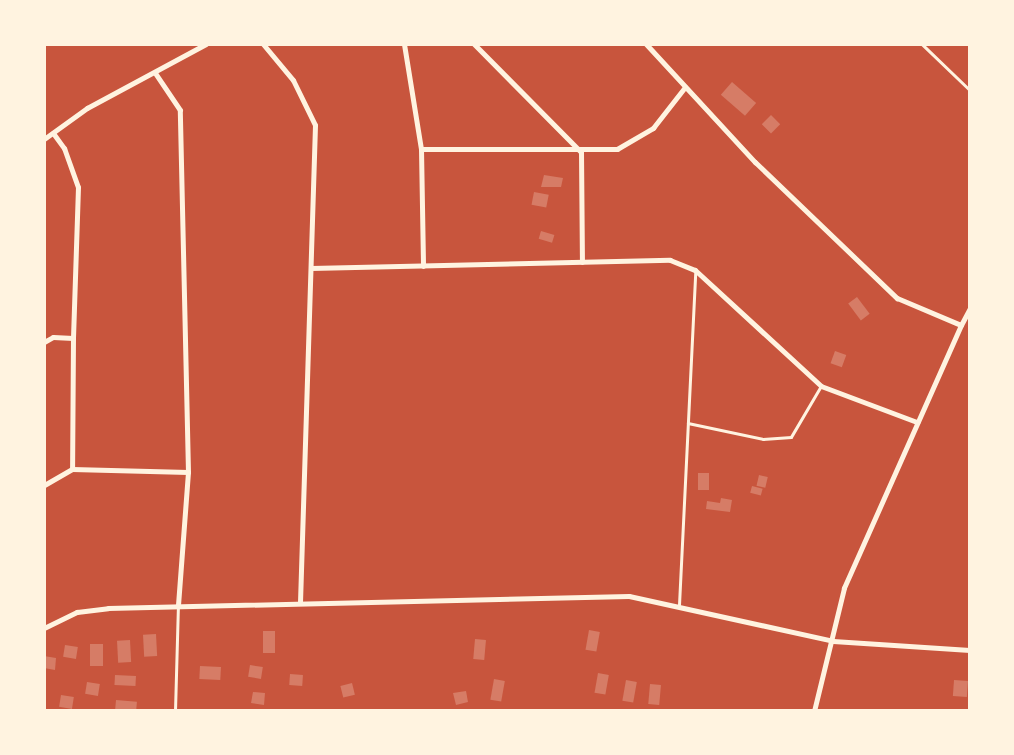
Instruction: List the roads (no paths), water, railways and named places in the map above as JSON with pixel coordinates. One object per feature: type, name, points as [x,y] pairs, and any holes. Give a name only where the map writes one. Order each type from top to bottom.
[{"type":"street","points":[[44,139],[87,108],[206,44]]},
{"type":"street","points":[[263,44],[293,80],[315,125],[300,602]]},
{"type":"street","points":[[404,44],[421,149],[423,266]]},
{"type":"street","points":[[474,44],[581,152],[582,262]]},
{"type":"street","points":[[646,44],[824,232],[897,298],[961,325]]},
{"type":"street","points":[[155,73],[180,110],[188,472],[178,606]]},
{"type":"street","points":[[421,149],[581,152],[617,149],[653,128],[685,86]]},
{"type":"street","points":[[53,133],[78,187],[72,469]]},
{"type":"street","points":[[311,268],[670,260],[695,270],[821,386],[918,422]]},
{"type":"street","points":[[814,711],[844,588],[970,308]]},
{"type":"street","points":[[44,342],[53,337],[73,338]]},
{"type":"street","points":[[44,485],[72,469],[188,472]]},
{"type":"street","points":[[44,628],[91,610],[300,602],[629,596],[833,641],[970,650]]},
{"type":"lane","points":[[922,44],[970,90]]},
{"type":"lane","points":[[679,605],[695,270]]},
{"type":"lane","points":[[688,423],[763,439],[791,437],[821,386]]},
{"type":"lane","points":[[175,711],[178,606]]}]
